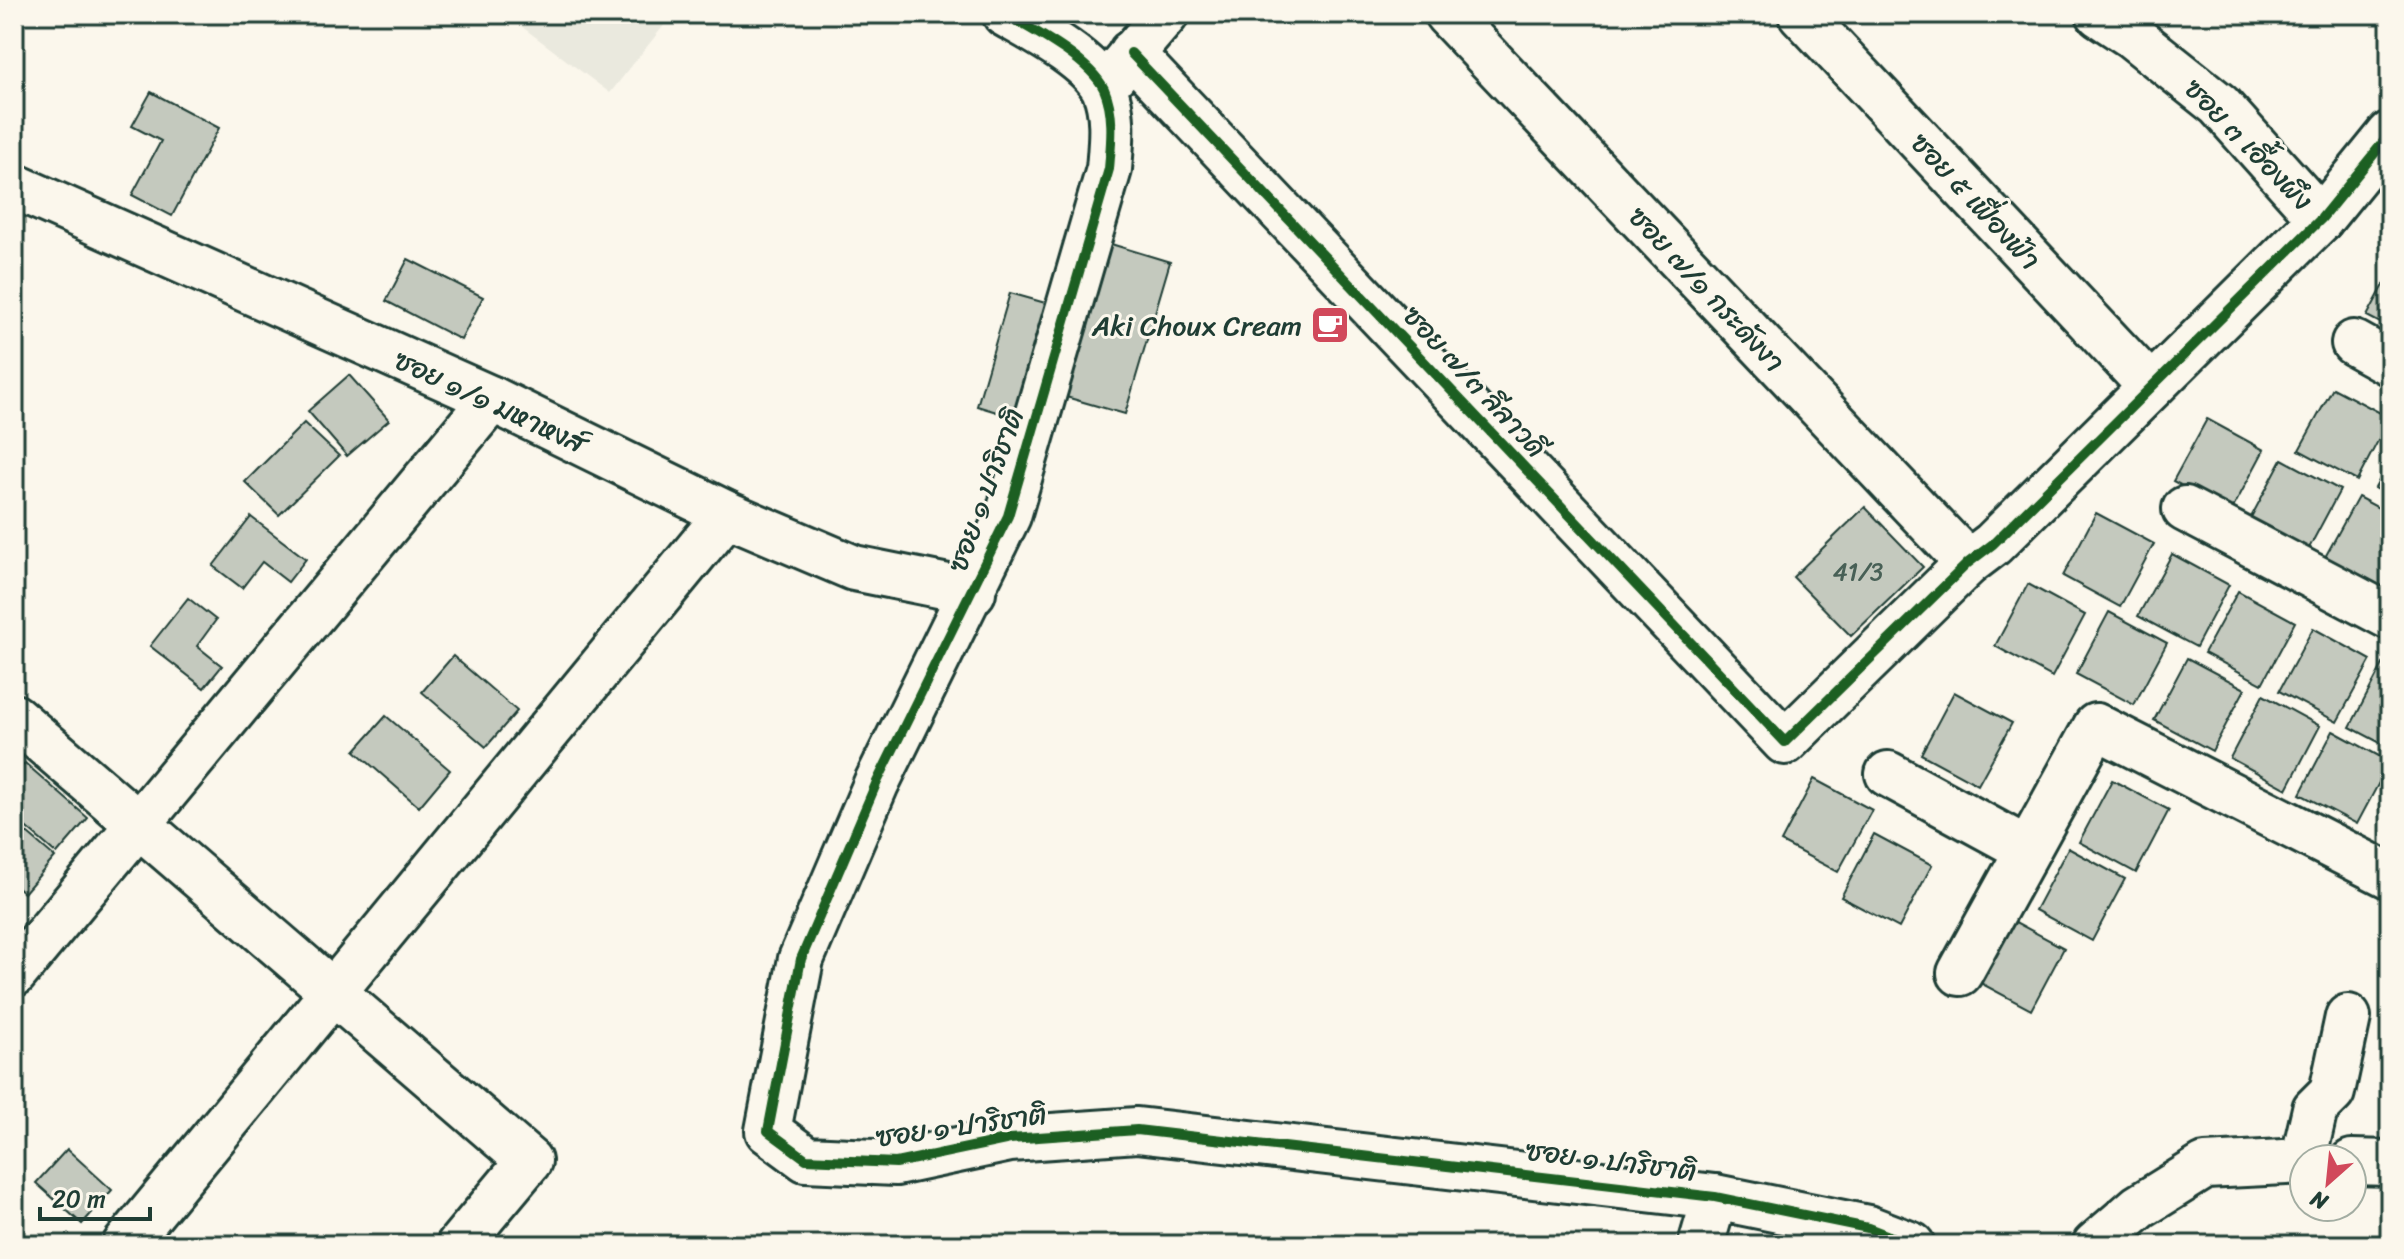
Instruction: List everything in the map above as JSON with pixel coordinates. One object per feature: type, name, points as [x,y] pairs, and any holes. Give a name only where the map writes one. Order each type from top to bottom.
[{"type":"street","points":[[1005,14],[1047,38],[1103,88],[1166,14]]},
{"type":"street","name":"ซอย ๗/๑ กระดังงา","points":[[1447,14],[1968,563]]},
{"type":"street","name":"ซอย ๕ เฟื่องฟ้า","points":[[1801,14],[2151,387]]},
{"type":"street","name":"ซอย ๓ เอื้องผึง","points":[[2099,14],[2131,35],[2219,105],[2321,219]]},
{"type":"street","name":"ซอย ๗/๓ ลีลาวดี","points":[[1131,53],[1785,742],[1968,563]]},
{"type":"street","name":"ซอย ๑ ปาริชาติ","points":[[1103,88],[1113,129],[1109,169],[1008,516],[876,784],[801,959],[768,1131],[806,1159],[896,1163],[1010,1139],[1137,1130],[1715,1197],[1868,1228],[1912,1245]]},
{"type":"street","points":[[1968,563],[1993,544],[2321,219],[2390,134]]},
{"type":"street","name":"ซอย ๑/๑ มหาหงส์","points":[[14,186],[492,399],[727,514],[854,568],[973,592]]},
{"type":"street","points":[[14,974],[492,399]]},
{"type":"street","points":[[2185,509],[2390,617]]},
{"type":"street","points":[[125,1245],[727,514]]},
{"type":"street","points":[[14,717],[529,1161],[459,1245]]},
{"type":"street","points":[[1960,973],[2096,726],[2390,876]]},
{"type":"street","points":[[1888,774],[2026,849]]},
{"type":"street","points":[[2308,1143],[2315,1109],[2334,1086],[2348,1017]]},
{"type":"street","points":[[2095,1245],[2139,1207],[2205,1166],[2288,1162]]},
{"type":"street","points":[[2368,1162],[2390,1163]]},
{"type":"street","points":[[1701,1245],[1715,1197]]},
{"type":"shaded area","points":[[505,14],[673,14],[610,93]]},
{"type":"building","points":[[151,92],[219,128],[172,216],[132,195],[161,141],[132,126]]},
{"type":"building","points":[[1111,244],[1170,262],[1125,414],[1066,397]]},
{"type":"building","points":[[408,259],[483,297],[461,340],[386,301]]},
{"type":"building","points":[[2390,274],[2390,328],[2367,316]]},
{"type":"building","points":[[1010,293],[1056,306],[1023,420],[977,406]]},
{"type":"building","points":[[349,375],[389,420],[347,456],[308,411]]},
{"type":"building","points":[[2333,388],[2390,418],[2357,481],[2299,450]]},
{"type":"building","points":[[2207,419],[2264,450],[2231,512],[2173,481]]},
{"type":"building","points":[[304,423],[339,456],[279,515],[245,482]]},
{"type":"building","points":[[2282,459],[2340,490],[2307,552],[2249,521]]},
{"type":"building","points":[[2390,460],[2390,496],[2375,488]]},
{"type":"building","points":[[2358,497],[2390,514],[2390,575],[2382,590],[2324,559]]},
{"type":"building","points":[[1865,507],[1923,567],[1851,636],[1793,577]]},
{"type":"building","points":[[2096,513],[2154,544],[2120,607],[2063,576]]},
{"type":"building","points":[[251,517],[306,559],[288,582],[262,562],[242,588],[213,566]]},
{"type":"building","points":[[2172,554],[2229,585],[2196,647],[2138,616]]},
{"type":"building","points":[[2028,584],[2085,615],[2052,677],[1995,646]]},
{"type":"building","points":[[2238,591],[2295,622],[2262,684],[2204,653]]},
{"type":"building","points":[[188,598],[216,620],[197,646],[222,666],[204,688],[150,646]]},
{"type":"building","points":[[2109,612],[2167,643],[2134,705],[2076,674]]},
{"type":"building","points":[[2313,628],[2371,660],[2337,722],[2279,691]]},
{"type":"building","points":[[453,656],[517,711],[486,747],[422,692]]},
{"type":"building","points":[[2187,658],[2245,689],[2212,751],[2154,720]]},
{"type":"building","points":[[2383,664],[2390,668],[2390,748],[2350,727]]},
{"type":"building","points":[[1954,692],[2012,723],[1978,785],[1921,754]]},
{"type":"building","points":[[2263,695],[2320,726],[2287,789],[2230,758]]},
{"type":"building","points":[[386,716],[450,770],[419,807],[355,751]]},
{"type":"building","points":[[2333,731],[2390,762],[2357,824],[2300,794]]},
{"type":"building","points":[[25,763],[88,818],[57,854],[14,817],[14,776]]},
{"type":"building","points":[[1814,779],[1872,810],[1838,872],[1781,842]]},
{"type":"building","points":[[2112,780],[2169,810],[2136,873],[2079,842]]},
{"type":"building","points":[[14,822],[55,857],[24,893],[14,884]]},
{"type":"building","points":[[1874,834],[1932,865],[1899,928],[1841,897]]},
{"type":"building","points":[[2068,848],[2125,879],[2092,941],[2035,910]]},
{"type":"building","points":[[2006,917],[2064,948],[2031,1010],[1973,979]]},
{"type":"building","points":[[67,1149],[112,1190],[82,1224],[36,1183]]},
{"type":"cycle path","points":[[1005,14],[1059,46],[1097,78],[1110,109],[1109,169],[1008,516],[876,784],[801,959],[768,1131],[806,1159],[896,1163],[1010,1139],[1137,1130],[1715,1197],[1868,1228],[1912,1245]]},
{"type":"cycle path","points":[[1131,53],[1785,742],[1968,563],[1993,544],[2321,219],[2390,134]]},
{"type":"place","name":"Aki Choux Cream","points":[[1330,325]]}]
